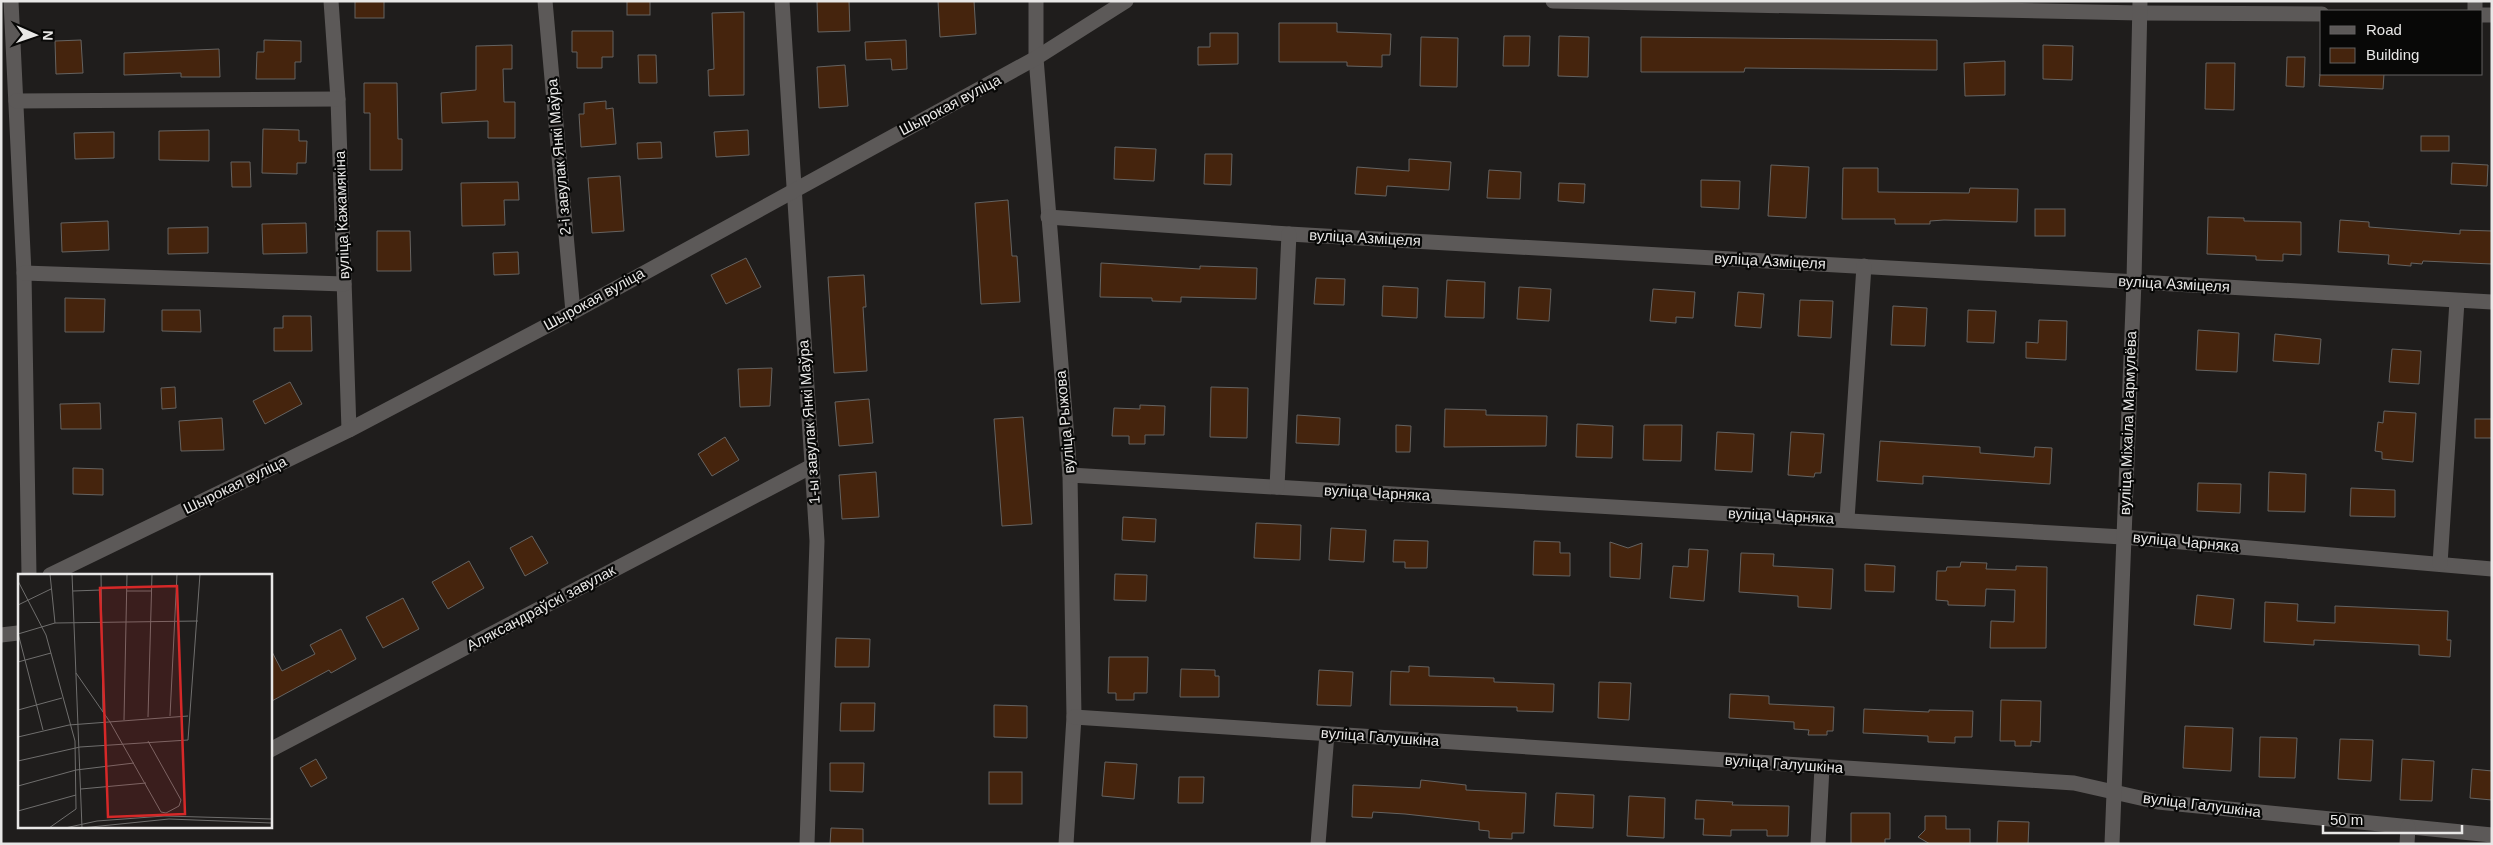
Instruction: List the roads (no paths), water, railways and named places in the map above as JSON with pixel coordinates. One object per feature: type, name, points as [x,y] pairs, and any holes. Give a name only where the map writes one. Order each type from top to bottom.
[{"type":"street","points":[[11,1],[24,272],[29,574]]},
{"type":"street","name":"вуліца Кажамякіна","points":[[331,1],[338,99],[349,430]]},
{"type":"street","name":"2-і завулак Янкі Маўра","points":[[545,1],[573,312]]},
{"type":"street","name":"1-ы завулак Янкі Маўра","points":[[782,1],[817,541],[807,844]]},
{"type":"street","name":"вуліца Рыжова","points":[[1036,1],[1036,58],[1070,475],[1074,717],[1066,844]]},
{"type":"street","name":"Шырокая вуліца","points":[[52,574],[349,430],[573,312],[1036,58],[1126,1]]},
{"type":"street","points":[[1553,1],[2140,7],[2320,14]]},
{"type":"street","name":"вуліца Міхаіла Мармулёва","points":[[2112,844],[2134,281],[2140,7]]},
{"type":"street","points":[[16,100],[338,99]]},
{"type":"street","name":"вуліца Азміцеля","points":[[1048,218],[1289,234],[2492,302]]},
{"type":"street","points":[[1277,487],[1289,234]]},
{"type":"street","points":[[1847,519],[1864,266]]},
{"type":"street","points":[[24,272],[344,284]]},
{"type":"street","points":[[2440,564],[2457,301]]},
{"type":"street","name":"Аляксандраўскі завулак","points":[[271,749],[812,466]]},
{"type":"street","name":"вуліца Чарняка","points":[[1070,475],[1847,519],[2123,537],[2492,569]]},
{"type":"street","points":[[1,635],[18,632]]},
{"type":"street","name":"вуліца Галушкіна","points":[[1074,717],[2074,783],[2158,802],[2492,835]]},
{"type":"street","points":[[1318,844],[1327,734]]},
{"type":"street","points":[[1818,844],[1822,767]]},
{"type":"street","points":[[2407,844],[2408,827]]}]
